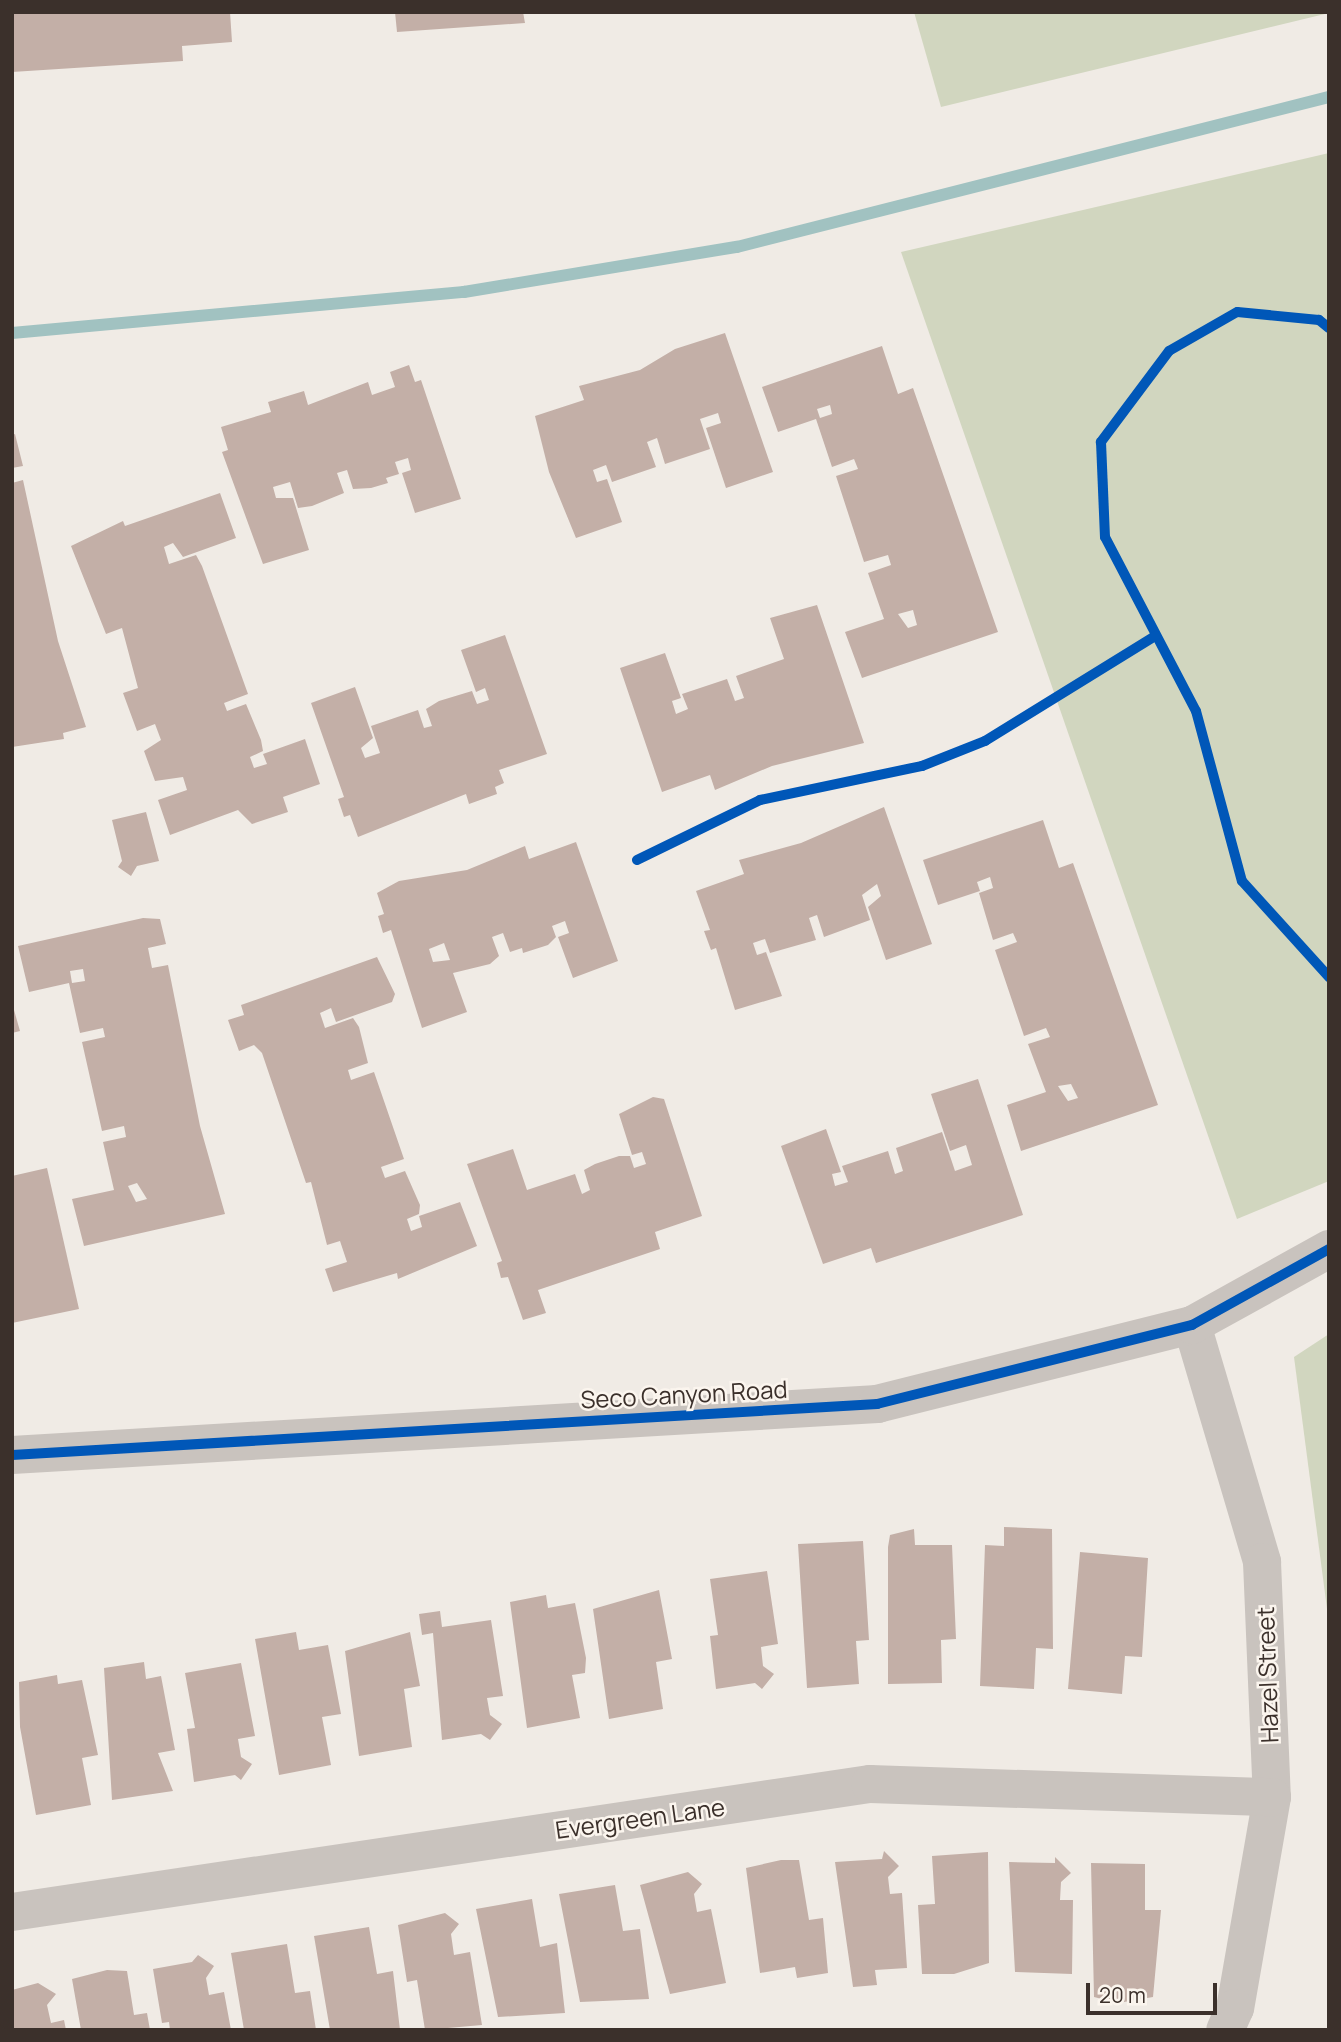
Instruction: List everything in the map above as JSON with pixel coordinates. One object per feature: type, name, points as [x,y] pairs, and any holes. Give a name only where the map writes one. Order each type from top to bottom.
[{"type":"street","name":"Seco Canyon Road","points":[[12,1455],[877,1404],[1192,1325],[1329,1249]]},
{"type":"street","name":"Hazel Street","points":[[1192,1325],[1262,1562],[1272,1797],[1235,2008],[1225,2030]]},
{"type":"street","name":"Evergreen Lane","points":[[12,1912],[870,1784],[1272,1797]]},
{"type":"green space","points":[[914,12],[1329,12],[1329,13],[941,107]]},
{"type":"green space","points":[[1329,153],[1329,1181],[1237,1219],[901,252]]},
{"type":"green space","points":[[1329,1334],[1329,1624],[1294,1357]]},
{"type":"building","points":[[12,12],[230,12],[232,42],[182,46],[183,61],[12,72]]},
{"type":"building","points":[[395,12],[523,12],[525,23],[397,32]]},
{"type":"building","points":[[725,333],[773,472],[726,488],[706,428],[721,423],[718,413],[700,419],[710,449],[665,464],[657,438],[647,442],[656,467],[612,482],[606,465],[593,470],[597,482],[607,479],[622,522],[576,538],[549,472],[535,416],[584,400],[579,386],[640,370],[675,349]]},
{"type":"building","points":[[882,346],[898,394],[913,388],[998,632],[862,678],[845,632],[884,619],[868,573],[891,565],[888,555],[864,562],[836,476],[858,469],[854,459],[832,467],[816,419],[778,432],[762,387]],"holes":[[[830,405],[832,414],[820,418],[817,409]],[[913,610],[917,625],[908,628],[898,614]]]},
{"type":"building","points":[[409,365],[415,382],[421,380],[461,499],[415,513],[402,473],[411,470],[408,458],[395,462],[399,474],[386,478],[388,483],[371,488],[353,489],[347,470],[337,473],[344,493],[312,506],[298,508],[290,482],[273,487],[276,498],[293,498],[309,550],[263,564],[222,452],[228,450],[221,427],[271,412],[268,402],[304,391],[308,405],[368,382],[372,395],[395,387],[390,372]]},
{"type":"building","points":[[15,434],[23,466],[12,468],[12,435]]},
{"type":"building","points":[[23,480],[58,641],[86,727],[63,733],[64,739],[12,747],[12,483]]},
{"type":"building","points":[[220,493],[236,538],[183,557],[173,543],[164,547],[169,564],[196,555],[202,566],[248,694],[224,703],[227,711],[246,704],[261,740],[263,751],[250,757],[254,768],[267,764],[263,754],[305,739],[320,784],[283,797],[288,812],[252,824],[238,810],[170,835],[158,800],[187,790],[183,777],[155,781],[144,751],[161,740],[155,724],[137,731],[123,693],[138,688],[122,628],[106,634],[71,546],[123,521],[125,526]]},
{"type":"building","points":[[817,605],[864,743],[772,766],[715,790],[710,775],[662,792],[620,668],[665,653],[681,698],[672,701],[676,714],[688,709],[682,694],[727,679],[735,701],[744,698],[736,676],[784,659],[770,618]]},
{"type":"building","points":[[505,635],[547,754],[499,770],[504,783],[495,787],[497,794],[469,804],[466,794],[358,837],[350,815],[344,817],[338,799],[344,797],[311,703],[355,687],[373,738],[361,748],[365,758],[380,753],[371,726],[418,710],[424,728],[432,726],[426,709],[439,701],[472,691],[477,704],[489,700],[485,688],[476,692],[461,650]]},
{"type":"building","points":[[884,807],[932,944],[886,960],[868,907],[881,896],[877,884],[862,895],[870,920],[824,937],[817,915],[809,918],[816,940],[770,953],[765,939],[753,943],[757,955],[766,952],[782,996],[735,1010],[716,948],[711,950],[704,931],[710,930],[696,891],[744,874],[739,860],[801,843]]},
{"type":"building","points":[[146,812],[159,861],[137,866],[131,876],[118,867],[122,861],[112,820]]},
{"type":"building","points":[[1043,820],[1059,868],[1073,863],[1158,1105],[1021,1151],[1007,1105],[1046,1092],[1028,1044],[1050,1037],[1046,1028],[1024,1036],[995,950],[1017,942],[1013,933],[993,940],[979,893],[993,888],[990,877],[977,882],[980,891],[938,905],[923,860]],"holes":[[[1071,1084],[1078,1098],[1068,1101],[1058,1086]]]},
{"type":"building","points":[[576,842],[618,961],[573,978],[558,937],[569,933],[565,921],[552,926],[556,937],[548,945],[523,953],[522,948],[510,952],[503,933],[492,937],[499,956],[490,964],[453,973],[467,1012],[422,1028],[391,930],[383,933],[378,916],[384,914],[377,893],[399,881],[467,870],[525,846],[529,859]],"holes":[[[444,943],[450,960],[433,962],[429,949]]]},
{"type":"building","points":[[143,918],[160,919],[166,944],[148,948],[152,968],[168,965],[200,1126],[225,1214],[84,1246],[72,1199],[114,1190],[103,1142],[126,1137],[124,1126],[102,1131],[82,1042],[105,1037],[103,1028],[80,1033],[69,983],[29,992],[18,946]],"holes":[[[83,969],[85,981],[72,983],[70,971]],[[137,1183],[147,1199],[136,1202],[128,1186]]]},
{"type":"building","points":[[377,957],[395,994],[392,1002],[336,1022],[331,1008],[320,1013],[325,1028],[353,1018],[359,1027],[368,1063],[348,1070],[351,1080],[374,1072],[404,1159],[381,1167],[385,1178],[405,1171],[420,1205],[419,1214],[407,1219],[411,1231],[422,1227],[419,1216],[460,1202],[477,1246],[398,1279],[397,1273],[333,1292],[325,1269],[347,1262],[340,1241],[327,1245],[311,1182],[306,1183],[262,1053],[254,1045],[239,1051],[228,1020],[244,1015],[241,1005]]},
{"type":"building","points":[[12,1003],[20,1031],[12,1033]]},
{"type":"building","points":[[978,1079],[1023,1215],[876,1263],[871,1248],[823,1264],[781,1146],[826,1129],[841,1172],[832,1174],[835,1186],[848,1182],[842,1166],[888,1151],[895,1174],[903,1171],[896,1148],[942,1132],[955,1171],[972,1165],[966,1145],[950,1151],[931,1094]]},
{"type":"building","points":[[653,1097],[664,1099],[702,1216],[655,1232],[660,1249],[538,1290],[546,1313],[523,1320],[508,1277],[501,1278],[497,1263],[502,1261],[467,1164],[513,1149],[527,1190],[575,1174],[582,1194],[590,1190],[584,1170],[595,1164],[619,1156],[630,1156],[634,1168],[646,1164],[642,1152],[632,1155],[619,1114]]},
{"type":"building","points":[[47,1168],[79,1309],[12,1323],[12,1176]]},
{"type":"building","points":[[1004,1527],[1052,1529],[1053,1649],[1036,1648],[1034,1689],[980,1686],[985,1545],[1004,1546]]},
{"type":"building","points":[[914,1529],[915,1545],[952,1545],[956,1639],[941,1640],[942,1683],[888,1684],[890,1535]]},
{"type":"building","points":[[863,1541],[869,1640],[856,1641],[859,1684],[807,1688],[798,1544]]},
{"type":"building","points":[[1080,1552],[1148,1558],[1142,1657],[1125,1656],[1122,1694],[1068,1689]]},
{"type":"building","points":[[767,1571],[778,1644],[761,1647],[763,1666],[774,1674],[762,1689],[755,1683],[716,1689],[710,1636],[718,1635],[710,1579]]},
{"type":"building","points":[[659,1590],[672,1659],[656,1662],[663,1709],[609,1719],[593,1609]]},
{"type":"building","points":[[546,1595],[548,1608],[575,1603],[586,1658],[585,1673],[572,1675],[580,1718],[527,1728],[510,1602]]},
{"type":"building","points":[[440,1611],[442,1627],[491,1620],[503,1696],[487,1698],[490,1715],[502,1724],[490,1740],[481,1734],[442,1740],[433,1633],[422,1635],[419,1614]]},
{"type":"building","points":[[296,1632],[299,1650],[328,1645],[341,1714],[322,1717],[331,1765],[279,1775],[255,1639]]},
{"type":"building","points":[[410,1632],[420,1686],[404,1689],[412,1747],[359,1756],[345,1651]]},
{"type":"building","points":[[144,1662],[146,1679],[161,1676],[175,1750],[158,1753],[173,1791],[112,1800],[104,1668]]},
{"type":"building","points":[[241,1663],[255,1736],[238,1739],[241,1757],[252,1764],[241,1780],[235,1775],[194,1782],[187,1729],[195,1728],[185,1673]]},
{"type":"building","points":[[57,1675],[58,1684],[82,1680],[98,1755],[82,1758],[91,1805],[36,1815],[20,1727],[19,1682]]},
{"type":"building","points":[[884,1851],[899,1866],[888,1877],[890,1894],[902,1893],[907,1968],[875,1970],[877,1985],[853,1987],[835,1862],[882,1859]]},
{"type":"building","points":[[988,1852],[989,1963],[954,1974],[922,1974],[918,1905],[935,1904],[932,1856]]},
{"type":"building","points":[[1055,1857],[1071,1873],[1061,1882],[1060,1900],[1073,1900],[1072,1974],[1015,1972],[1009,1862],[1055,1863]]},
{"type":"building","points":[[781,1860],[799,1860],[809,1920],[823,1918],[828,1973],[797,1978],[795,1967],[760,1973],[746,1868]]},
{"type":"building","points":[[1091,1863],[1145,1864],[1145,1910],[1161,1910],[1153,1997],[1118,2003],[1094,1997]]},
{"type":"building","points":[[688,1872],[702,1884],[694,1894],[697,1912],[711,1909],[726,1983],[670,1994],[640,1885]]},
{"type":"building","points":[[615,1885],[623,1931],[640,1929],[649,1999],[580,2002],[559,1894]]},
{"type":"building","points":[[532,1899],[540,1947],[557,1943],[565,2013],[498,2017],[476,1909]]},
{"type":"building","points":[[445,1913],[459,1924],[451,1934],[454,1955],[470,1952],[482,2025],[425,2030],[417,1980],[407,1982],[398,1925]]},
{"type":"building","points":[[369,1927],[377,1974],[393,1971],[400,2030],[330,2030],[314,1936]]},
{"type":"building","points":[[287,1944],[295,1993],[310,1991],[316,2030],[244,2030],[231,1953]]},
{"type":"building","points":[[198,1955],[214,1966],[206,1978],[209,1995],[224,1992],[231,2030],[170,2030],[169,2022],[162,2023],[153,1969],[192,1962]]},
{"type":"building","points":[[107,1970],[127,1971],[134,2015],[147,2013],[150,2030],[81,2030],[72,1979]]},
{"type":"building","points":[[38,1983],[56,1994],[47,2005],[51,2023],[64,2020],[66,2030],[12,2030],[12,1990]]},
{"type":"waterway","points":[[12,333],[464,292],[737,247],[1329,97]]},
{"type":"cycle path","points":[[1329,328],[1319,320],[1237,312],[1169,351],[1101,442],[1105,537],[1196,711],[1242,881],[1329,977]]},
{"type":"cycle path","points":[[637,860],[760,800],[922,766],[985,741],[1155,636]]},
{"type":"cycle path","points":[[12,1455],[877,1404],[1192,1325],[1329,1249]]}]
